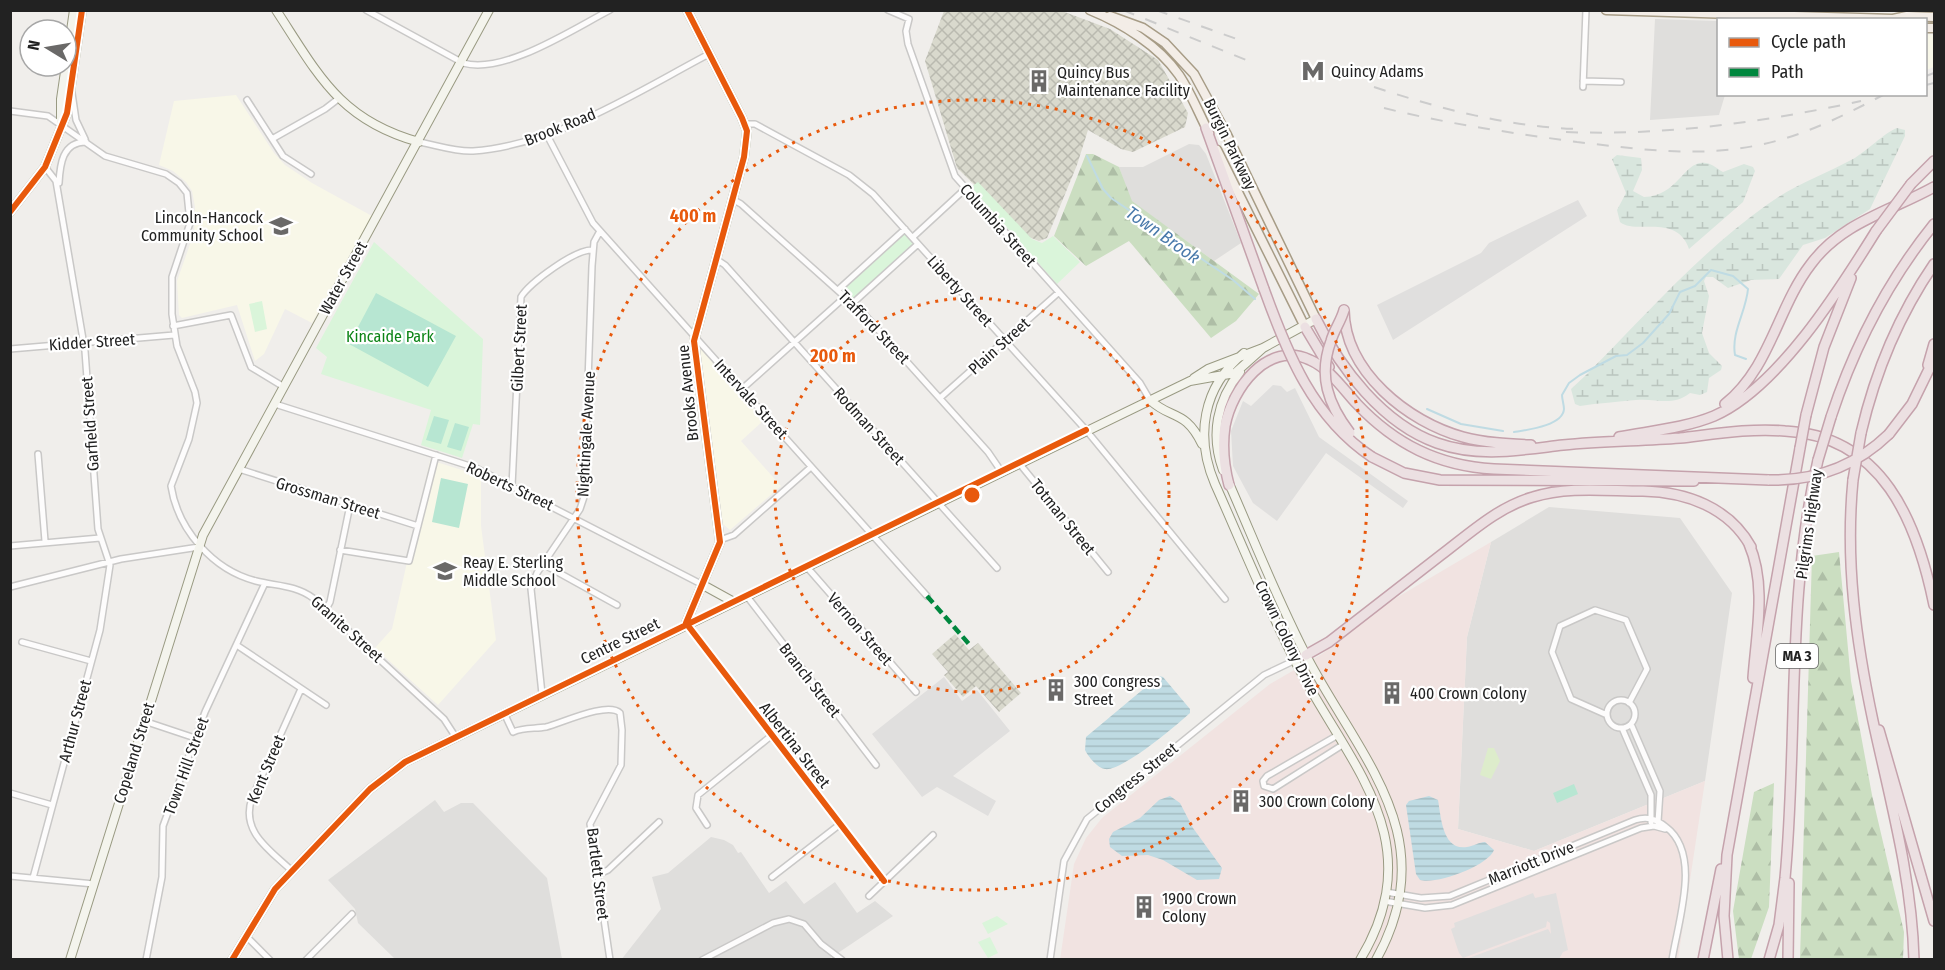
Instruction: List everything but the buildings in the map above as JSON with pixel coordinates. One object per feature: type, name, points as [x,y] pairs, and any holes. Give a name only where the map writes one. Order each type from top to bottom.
[{"type":"highway","points":[[1206,128],[1284,345],[1304,382],[1336,425],[1372,457],[1413,475],[1432,479],[1472,481],[1621,483],[1804,479],[1839,469],[1865,454],[1889,434],[1916,398],[1935,359]]},
{"type":"highway","points":[[1596,442],[1706,419],[1726,409],[1769,374],[1809,328],[1911,184],[1935,161]]},
{"type":"highway","points":[[1683,424],[1717,410],[1747,383],[1760,364],[1801,278],[1827,246],[1856,224],[1935,187]]},
{"type":"highway","name":"Pilgrims Highway","points":[[1787,853],[1802,562],[1818,460],[1849,367],[1872,318],[1903,267],[1935,224]]},
{"type":"highway","points":[[1703,960],[1735,808],[1806,415],[1820,358],[1836,313],[1876,231]]},
{"type":"highway","points":[[1914,960],[1908,885],[1857,636],[1850,564],[1853,480],[1861,433],[1886,352],[1913,299],[1935,264]]},
{"type":"highway","points":[[1372,457],[1340,419],[1325,385],[1324,370],[1328,348],[1344,310],[1354,348],[1373,379],[1404,408],[1440,429],[1476,440],[1561,446]]},
{"type":"highway","points":[[1316,319],[1346,368],[1383,408],[1421,436],[1465,450],[1502,452],[1596,442],[1772,430],[1802,433],[1837,445],[1873,469],[1900,502],[1916,536],[1935,605]]},
{"type":"highway","points":[[1305,327],[1347,393]]},
{"type":"highway","points":[[1916,398],[1935,344]]},
{"type":"highway","points":[[1229,485],[1224,452],[1226,424],[1238,390],[1258,368],[1280,357],[1304,358],[1321,367],[1373,420],[1396,438],[1423,454],[1451,464],[1485,469],[1769,480]]},
{"type":"highway","points":[[1621,483],[1668,486],[1706,498],[1734,519],[1751,547],[1757,569],[1759,603],[1746,749]]},
{"type":"highway","points":[[1306,655],[1329,642],[1492,516],[1536,496],[1572,491],[1647,491],[1681,496],[1724,515],[1740,530],[1751,547]]},
{"type":"highway","points":[[1870,707],[1884,742],[1935,921]]},
{"type":"highway","points":[[1728,960],[1724,892],[1735,808]]},
{"type":"highway","points":[[1787,853],[1791,899],[1788,960]]},
{"type":"highway","name":"MA 3","points":[[1768,960],[1781,913],[1787,853]]},
{"type":"main road","points":[[61,124],[62,99],[74,10]]},
{"type":"main road","points":[[10,212],[45,167],[69,106],[84,10]]},
{"type":"main road","name":"Brook Road","points":[[276,10],[317,73],[338,99],[368,121],[419,142]]},
{"type":"main road","name":"Water Street","points":[[199,547],[274,404],[463,63],[489,10]]},
{"type":"main road","points":[[687,10],[745,124]]},
{"type":"main road","points":[[1606,10],[1836,18]]},
{"type":"main road","name":"Burgin Parkway","points":[[1094,12],[1147,44],[1171,64],[1185,86],[1305,327]]},
{"type":"main road","name":"Burgin Parkway","points":[[1094,12],[1143,28],[1172,48],[1194,74],[1226,133],[1316,319]]},
{"type":"main road","points":[[1900,18],[1906,16],[1935,17]]},
{"type":"main road","name":"Brooks Avenue","points":[[686,623],[720,540],[694,354],[695,337],[745,151],[745,124]]},
{"type":"main road","name":"Centre Street","points":[[232,960],[272,894],[292,871],[387,774],[417,754],[1190,381],[1215,366],[1244,353],[1263,348],[1316,319]]},
{"type":"main road","name":"Centre Street","points":[[1190,381],[1226,374],[1248,363],[1263,348]]},
{"type":"main road","name":"Crown Colony Drive","points":[[1244,353],[1226,374],[1206,410],[1203,431],[1204,449],[1215,484],[1294,660],[1371,790],[1381,818],[1387,854],[1386,892],[1372,938],[1360,960]]},
{"type":"main road","name":"Crown Colony Drive","points":[[1248,363],[1230,385],[1220,411],[1216,435],[1221,466],[1306,655],[1377,773],[1387,796],[1400,847],[1398,895],[1389,931],[1376,960]]},
{"type":"main road","points":[[1215,366],[1226,374],[1230,385]]},
{"type":"main road","points":[[1150,400],[1186,421],[1204,449]]},
{"type":"main road","name":"Copeland Street","points":[[70,960],[199,547]]},
{"type":"main road","name":"Roberts Street","points":[[703,585],[732,601]]},
{"type":"street","points":[[366,10],[463,63],[484,64],[517,56],[610,10]]},
{"type":"street","name":"Columbia Street","points":[[888,10],[909,19],[906,36],[909,48],[950,167],[965,189],[1140,383],[1150,400]]},
{"type":"street","points":[[1586,10],[1583,84],[1621,82]]},
{"type":"street","name":"Brook Road","points":[[419,142],[473,151],[514,145],[547,135],[710,54]]},
{"type":"street","points":[[72,88],[76,120],[87,142]]},
{"type":"street","points":[[272,139],[319,113],[338,99]]},
{"type":"street","points":[[247,100],[285,158],[311,174]]},
{"type":"street","name":"Granite Street","points":[[10,111],[45,115],[113,159],[166,174],[179,183],[187,193],[190,223],[171,281],[173,326],[197,404],[191,432],[171,486],[183,520],[199,547],[236,573],[265,583],[301,590],[326,609],[444,719],[455,736]]},
{"type":"street","name":"Liberty Street","points":[[745,124],[754,124],[854,178],[873,194],[1086,430],[1225,599]]},
{"type":"street","name":"Intervale Street","points":[[547,135],[588,214],[600,231],[927,596]]},
{"type":"street","name":"Garfield Street","points":[[59,195],[60,173],[66,152],[74,143],[87,142]]},
{"type":"street","name":"Garfield Street","points":[[45,167],[55,178],[59,195],[84,342],[100,538],[110,562]]},
{"type":"street","points":[[912,237],[965,189]]},
{"type":"street","name":"Trafford Street","points":[[732,199],[741,204],[853,303],[992,457],[1001,471]]},
{"type":"street","points":[[839,289],[905,230]]},
{"type":"street","name":"Nightingale Avenue","points":[[542,694],[530,597],[533,581],[582,506],[593,250],[595,239],[600,231]]},
{"type":"street","points":[[853,303],[918,244]]},
{"type":"street","name":"Gilbert Street","points":[[512,486],[521,297],[533,283],[580,252],[593,250]]},
{"type":"street","name":"Rodman Street","points":[[716,259],[725,265],[997,568]]},
{"type":"street","name":"Plain Street","points":[[940,398],[1058,293]]},
{"type":"street","points":[[742,389],[846,296]]},
{"type":"street","points":[[173,326],[231,315],[251,367],[284,387]]},
{"type":"street","name":"Kidder Street","points":[[10,349],[174,335]]},
{"type":"street","name":"Roberts Street","points":[[274,404],[476,468],[703,585]]},
{"type":"street","points":[[38,454],[45,541]]},
{"type":"street","points":[[340,550],[409,561],[435,455]]},
{"type":"street","name":"Totman Street","points":[[1019,463],[1108,572]]},
{"type":"street","points":[[720,540],[734,535],[811,467]]},
{"type":"street","name":"Grossman Street","points":[[239,469],[418,526]]},
{"type":"street","points":[[326,609],[330,602],[350,505]]},
{"type":"street","points":[[10,546],[45,541],[100,538]]},
{"type":"street","points":[[10,587],[110,562],[199,547]]},
{"type":"street","name":"Arthur Street","points":[[33,878],[102,619],[110,562]]},
{"type":"street","points":[[543,564],[617,605]]},
{"type":"street","name":"Vernon Street","points":[[806,566],[916,692]]},
{"type":"street","name":"Town Hill Street","points":[[146,960],[162,877],[162,831],[195,738],[265,583]]},
{"type":"street","name":"Branch Street","points":[[746,594],[876,765]]},
{"type":"street","points":[[1607,715],[1571,699],[1552,652],[1560,626],[1595,610],[1626,620],[1643,665],[1647,669],[1629,703]]},
{"type":"street","name":"Albertina Street","points":[[686,623],[884,881]]},
{"type":"street","points":[[22,642],[91,661]]},
{"type":"street","points":[[238,646],[326,705]]},
{"type":"street","name":"Congress Street","points":[[1050,960],[1063,867],[1069,849],[1084,823],[1107,800],[1257,681],[1306,655]]},
{"type":"street","name":"Kent Street","points":[[292,871],[255,835],[249,823],[248,814],[252,798],[301,689]]},
{"type":"street","points":[[1655,825],[1660,791],[1631,724],[1634,711],[1629,703],[1621,700],[1612,703],[1607,715],[1610,723],[1622,728],[1651,795],[1651,819],[1655,825],[1671,831],[1682,845],[1686,868],[1672,960]]},
{"type":"street","name":"Bartlett Street","points":[[504,713],[513,732],[523,728],[546,727],[608,709],[620,713],[621,765],[590,824],[610,960]]},
{"type":"street","points":[[144,722],[195,738]]},
{"type":"street","points":[[1622,728],[1631,724]]},
{"type":"street","points":[[1338,735],[1269,775],[1264,779],[1264,786],[1269,790],[1276,787],[1344,744]]},
{"type":"street","points":[[707,825],[696,808],[698,795],[771,736]]},
{"type":"street","points":[[1269,775],[1276,778],[1276,787]]},
{"type":"street","points":[[10,793],[52,805]]},
{"type":"street","name":"Marriott Drive","points":[[1386,892],[1425,898],[1450,896],[1635,820],[1651,819]]},
{"type":"street","points":[[597,875],[608,870],[659,822]]},
{"type":"street","points":[[772,877],[839,825]]},
{"type":"street","name":"Marriott Drive","points":[[1384,902],[1425,908],[1452,905],[1655,825]]},
{"type":"street","points":[[869,896],[933,835]]},
{"type":"street","points":[[10,876],[94,884]]},
{"type":"street","points":[[306,960],[352,914]]},
{"type":"street","points":[[702,960],[773,923],[789,919],[804,924],[835,957],[842,960]]},
{"type":"street","points":[[246,936],[270,960]]},
{"type":"shaded area","points":[[944,11],[1062,11],[1110,29],[1158,60],[1188,113],[1185,127],[1133,152],[1121,149],[1088,130],[1077,165],[1047,238],[1039,241],[1029,237],[957,168],[925,61]]},
{"type":"shaded area","points":[[1655,19],[1717,21],[1717,96],[1725,96],[1719,115],[1650,120]]},
{"type":"shaded area","points":[[1927,34],[1934,35],[1934,67],[1927,70]]},
{"type":"shaded area","name":"Lincoln-Hancock Community School","points":[[236,95],[274,153],[285,165],[312,183],[372,216],[312,323],[285,309],[264,354],[255,361],[237,305],[182,318],[179,315],[177,281],[194,233],[195,207],[192,191],[186,182],[173,171],[159,165],[174,101]]},
{"type":"shaded area","points":[[1189,144],[1199,145],[1206,154],[1241,243],[1214,261],[1131,201],[1119,167],[1143,167]]},
{"type":"shaded area","points":[[1578,200],[1587,216],[1393,340],[1377,305],[1481,253],[1489,243]]},
{"type":"shaded area","points":[[700,347],[764,420],[741,441],[781,486],[730,530],[723,524]]},
{"type":"shaded area","points":[[1273,385],[1281,386],[1287,392],[1295,388],[1319,437],[1408,501],[1403,508],[1326,453],[1277,521],[1253,503],[1233,466],[1231,431],[1243,401],[1251,406]]},
{"type":"shaded area","name":"Reay E. Sterling Middle School","points":[[430,460],[481,476],[481,526],[496,640],[438,705],[375,648],[392,629]]},
{"type":"shaded area","points":[[1549,507],[1680,518],[1732,593],[1705,781],[1534,851],[1458,829],[1467,637],[1491,542]]},
{"type":"shaded area","points":[[1491,542],[1467,637],[1458,829],[1534,851],[1705,781],[1678,959],[1060,960],[1074,864],[1086,838],[1102,818],[1270,684],[1322,654],[1386,604]]},
{"type":"shaded area","points":[[955,634],[969,650],[978,643],[1021,693],[999,712],[976,686],[963,697],[944,675],[948,672],[932,654]]},
{"type":"shaded area","points":[[944,677],[962,701],[977,690],[1010,731],[953,776],[996,801],[988,816],[937,787],[922,797],[872,734]]},
{"type":"shaded area","points":[[435,800],[444,812],[461,803],[473,803],[547,878],[562,959],[395,959],[358,923],[355,909],[328,880]]},
{"type":"shaded area","points":[[711,837],[724,840],[733,845],[738,853],[741,852],[769,893],[786,881],[804,904],[835,882],[857,913],[875,901],[893,916],[829,959],[621,960],[661,909],[652,877],[668,873]]},
{"type":"shaded area","points":[[1533,893],[1535,898],[1556,893],[1568,950],[1563,952],[1559,959],[1466,959],[1548,929],[1551,934],[1550,923],[1547,921],[1546,927],[1463,958],[1451,929],[1455,927],[1454,923]]},
{"type":"green space","points":[[1897,128],[1905,130],[1905,136],[1870,209],[1825,238],[1803,245],[1779,279],[1751,280],[1728,288],[1713,277],[1706,277],[1704,281],[1709,296],[1702,333],[1709,353],[1722,366],[1721,370],[1709,378],[1707,392],[1700,395],[1690,393],[1671,401],[1636,400],[1580,406],[1575,404],[1571,389],[1719,243],[1778,197],[1853,159]]},
{"type":"green space","points":[[1086,154],[1093,154],[1119,167],[1132,201],[1259,294],[1236,321],[1211,338],[1129,241],[1086,266],[1054,236]]},
{"type":"green space","points":[[1617,155],[1641,158],[1642,170],[1633,191],[1644,197],[1665,191],[1698,163],[1713,165],[1723,172],[1744,164],[1753,167],[1755,171],[1743,202],[1689,249],[1683,238],[1675,231],[1656,227],[1635,227],[1620,222],[1617,210],[1626,193],[1612,159]]},
{"type":"green space","points":[[978,182],[1032,239],[1042,243],[1053,236],[1080,262],[1057,284],[971,187]]},
{"type":"green space","points":[[905,229],[918,244],[853,303],[839,289]]},
{"type":"green space","name":"Kincaide Park","points":[[374,242],[483,339],[480,425],[473,424],[462,458],[421,445],[431,410],[321,374],[327,357],[316,348]]},
{"type":"green space","points":[[376,293],[456,336],[428,387],[349,344]]},
{"type":"green space","points":[[262,301],[267,329],[255,332],[249,304]]},
{"type":"green space","points":[[434,416],[449,420],[441,444],[426,440]]},
{"type":"green space","points":[[455,423],[469,427],[461,451],[447,447]]},
{"type":"green space","points":[[441,478],[468,484],[459,528],[432,522]]},
{"type":"green space","points":[[1839,552],[1851,681],[1872,795],[1904,932],[1903,959],[1800,959],[1812,556]]},
{"type":"green space","points":[[1488,748],[1494,748],[1500,761],[1491,779],[1480,775]]},
{"type":"green space","points":[[1774,783],[1769,907],[1751,959],[1739,959],[1733,911],[1754,792]]},
{"type":"green space","points":[[1574,784],[1578,794],[1557,803],[1553,793]]},
{"type":"green space","points":[[997,916],[1008,924],[988,934],[982,923]]},
{"type":"green space","points":[[990,937],[998,953],[988,958],[978,942]]},
{"type":"water","points":[[1159,676],[1163,677],[1190,709],[1190,713],[1148,747],[1123,763],[1105,769],[1099,766],[1085,750],[1086,737]]},
{"type":"water","points":[[1170,796],[1180,803],[1193,828],[1222,868],[1219,879],[1197,880],[1163,860],[1148,855],[1122,856],[1110,847],[1109,839],[1113,832],[1140,818],[1159,800]]},
{"type":"water","points":[[1429,796],[1438,800],[1444,831],[1452,844],[1467,847],[1485,842],[1494,850],[1490,856],[1461,873],[1437,880],[1420,880],[1416,874],[1406,805],[1409,801]]},
{"type":"waterway","name":"Town Brook","points":[[1087,156],[1103,189],[1111,198],[1233,280],[1255,299]]},
{"type":"waterway","name":"Town Brook","points":[[1514,432],[1543,426],[1562,415],[1564,409],[1562,395],[1569,383],[1616,356],[1627,355],[1643,343],[1669,314],[1680,292],[1695,286],[1711,270],[1733,276],[1748,289],[1734,347],[1735,355],[1746,359]]},
{"type":"waterway","name":"Town Brook","points":[[1427,409],[1461,424],[1503,431]]},
{"type":"railway","points":[[1123,10],[1256,64]]},
{"type":"railway","points":[[1156,10],[1245,42]]},
{"type":"railway","points":[[1927,76],[1934,73]]},
{"type":"railway","points":[[1927,85],[1934,83]]},
{"type":"railway","points":[[1374,87],[1474,115],[1524,124],[1576,129]]},
{"type":"railway","points":[[1384,108],[1504,132],[1623,147],[1691,152],[1736,149],[1776,141],[1839,117],[1881,96]]},
{"type":"railway","points":[[1566,132],[1640,132],[1715,126],[1861,101]]},
{"type":"marked path","points":[[927,596],[969,644]]},
{"type":"cycle path","points":[[10,212],[45,167],[67,113],[82,10]]},
{"type":"cycle path","points":[[687,10],[747,131],[744,157],[694,341],[720,542],[686,623],[884,881]]},
{"type":"cycle path","points":[[232,960],[275,889],[370,789],[405,762],[1086,430]]},
{"type":"place","name":"Quincy Adams","points":[[1313,71]]},
{"type":"place","name":"Quincy Bus Maintenance Facility","points":[[1039,81]]},
{"type":"place","name":"Lincoln-Hancock Community School","points":[[281,226]]},
{"type":"place","name":"Reay E. Sterling Middle School","points":[[445,571]]},
{"type":"place","name":"300 Congress Street","points":[[1056,690]]},
{"type":"place","name":"400 Crown Colony","points":[[1392,693]]},
{"type":"place","name":"300 Crown Colony","points":[[1241,801]]},
{"type":"place","name":"1900 Crown Colony","points":[[1144,907]]}]
